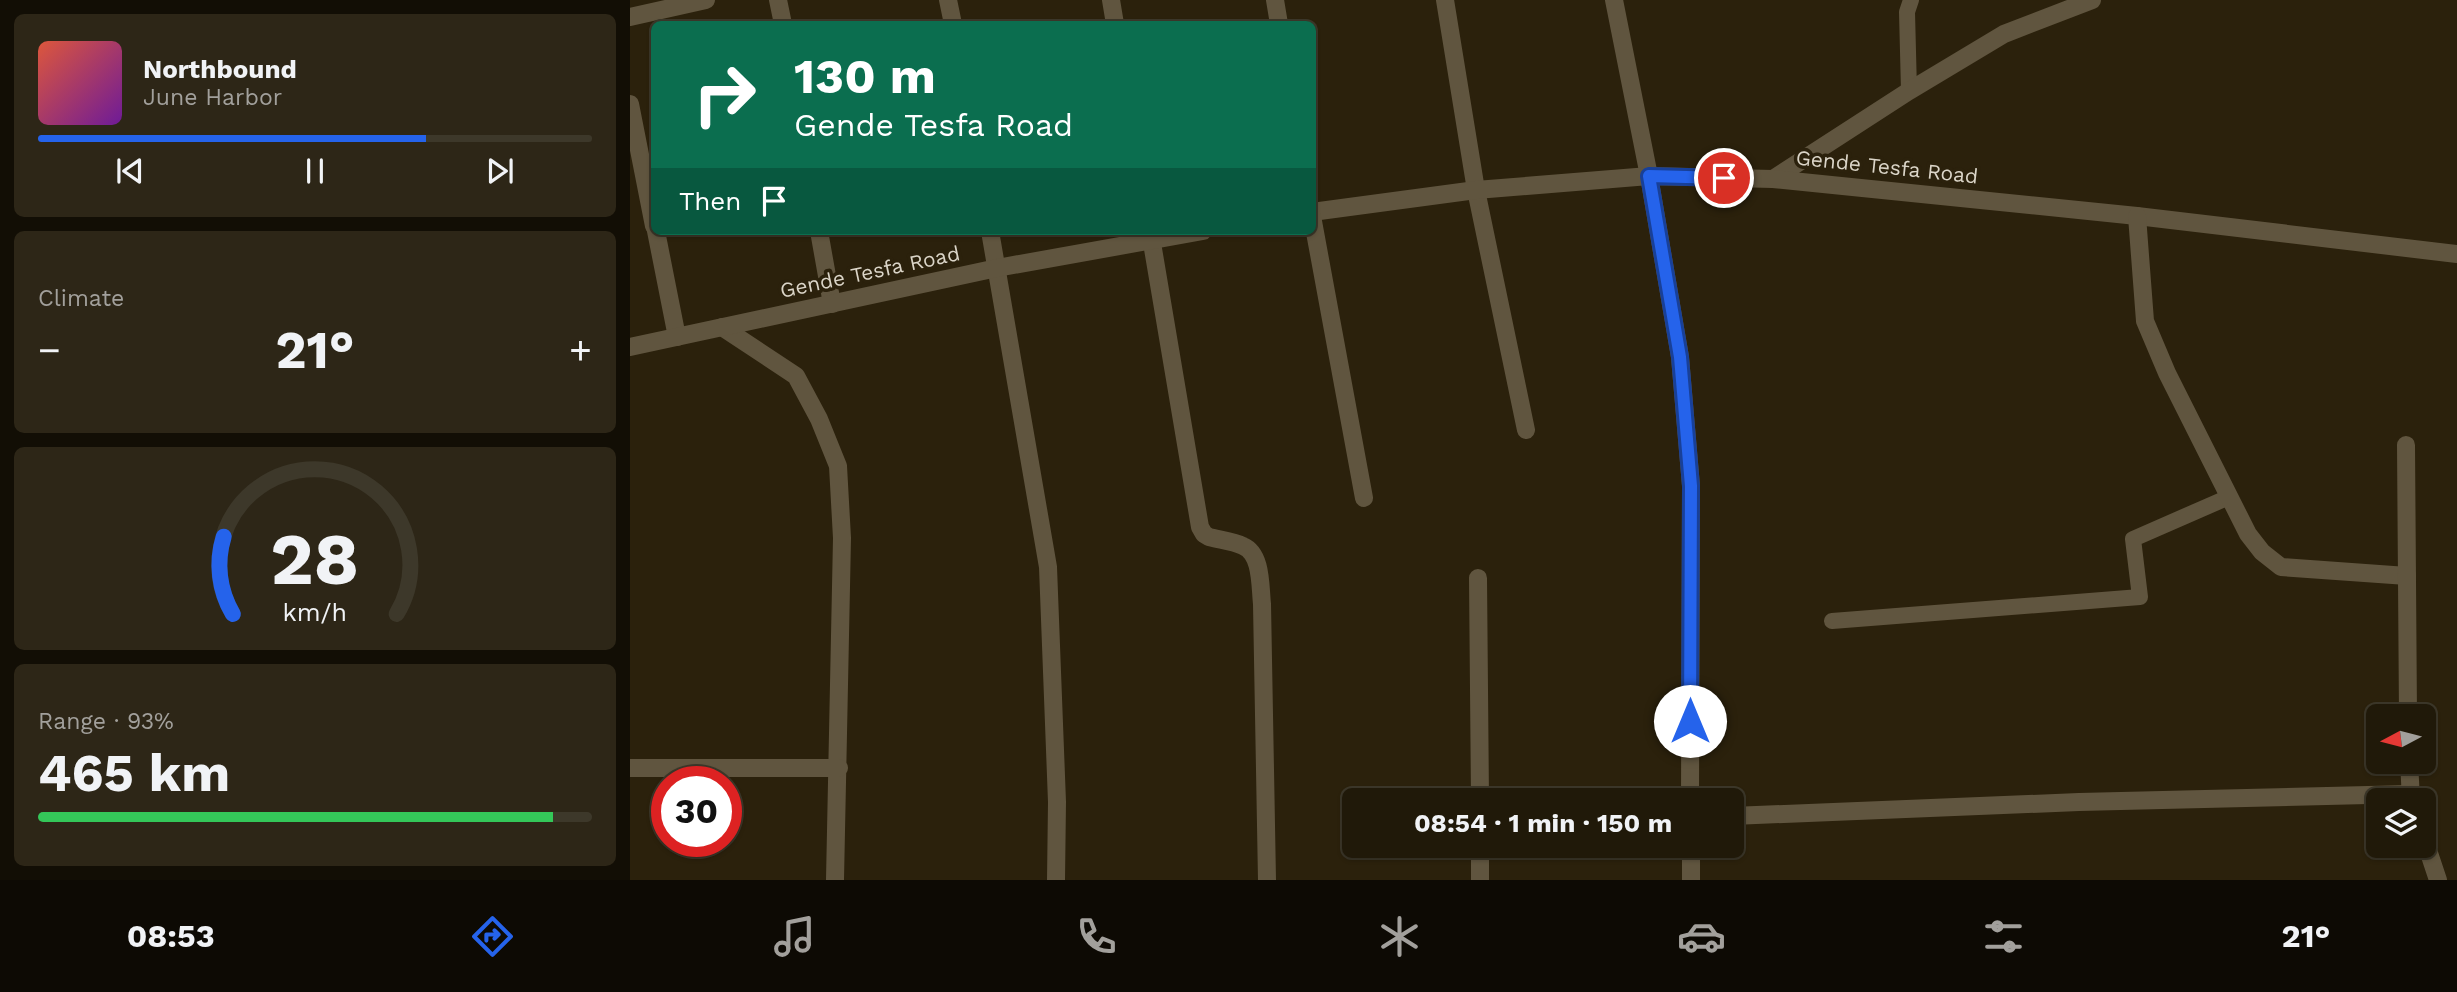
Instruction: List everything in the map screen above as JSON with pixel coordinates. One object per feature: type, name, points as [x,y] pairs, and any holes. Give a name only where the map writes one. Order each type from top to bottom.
[{"type":"street","points":[[630,18],[706,0]]},
{"type":"street","points":[[778,0],[782,21]]},
{"type":"street","points":[[948,0],[952,21]]},
{"type":"street","points":[[1111,0],[1114,21]]},
{"type":"street","points":[[1275,0],[1278,21]]},
{"type":"street","points":[[1445,0],[1475,190],[1526,430]]},
{"type":"street","points":[[1614,0],[1649,176],[1680,357],[1691,486],[1690,788]]},
{"type":"street","points":[[1773,179],[1909,91],[2004,34],[2092,0]]},
{"type":"street","points":[[630,104],[651,211]]},
{"type":"street","name":"Gende Tesfa Road","points":[[1316,213],[1475,190],[1649,176],[1773,179],[2137,216],[2457,254]]},
{"type":"street","points":[[2137,216],[2145,321],[2166,373],[2248,534],[2262,552],[2281,567],[2407,576]]},
{"type":"street","points":[[657,235],[677,337]]},
{"type":"street","points":[[820,235],[832,304]]},
{"type":"street","points":[[991,235],[1048,567],[1057,802],[1056,880]]},
{"type":"street","points":[[1151,235],[1200,527],[1209,537],[1243,546],[1252,552],[1257,566],[1262,604],[1267,880]]},
{"type":"street","name":"Gende Tesfa Road","points":[[630,347],[1151,235]]},
{"type":"street","points":[[1316,235],[1364,498]]},
{"type":"street","points":[[722,327],[796,376],[819,419],[838,466],[842,538],[835,880]]},
{"type":"street","points":[[2406,445],[2408,704]]},
{"type":"street","points":[[1478,578],[1479,788]]},
{"type":"street","points":[[630,768],[839,768]]},
{"type":"street","points":[[1744,816],[2079,802],[2366,798]]},
{"type":"street","points":[[1480,858],[1480,880]]},
{"type":"street","points":[[1691,858],[1691,880]]},
{"type":"street","points":[[2431,858],[2438,880]]},
{"type":"lane","points":[[1909,91],[1908,12],[1911,0]]},
{"type":"lane","points":[[1832,621],[2140,597],[2133,539],[2229,497]]},
{"type":"route","points":[[1690,721],[1691,486],[1680,357],[1649,176],[1724,178]]}]
